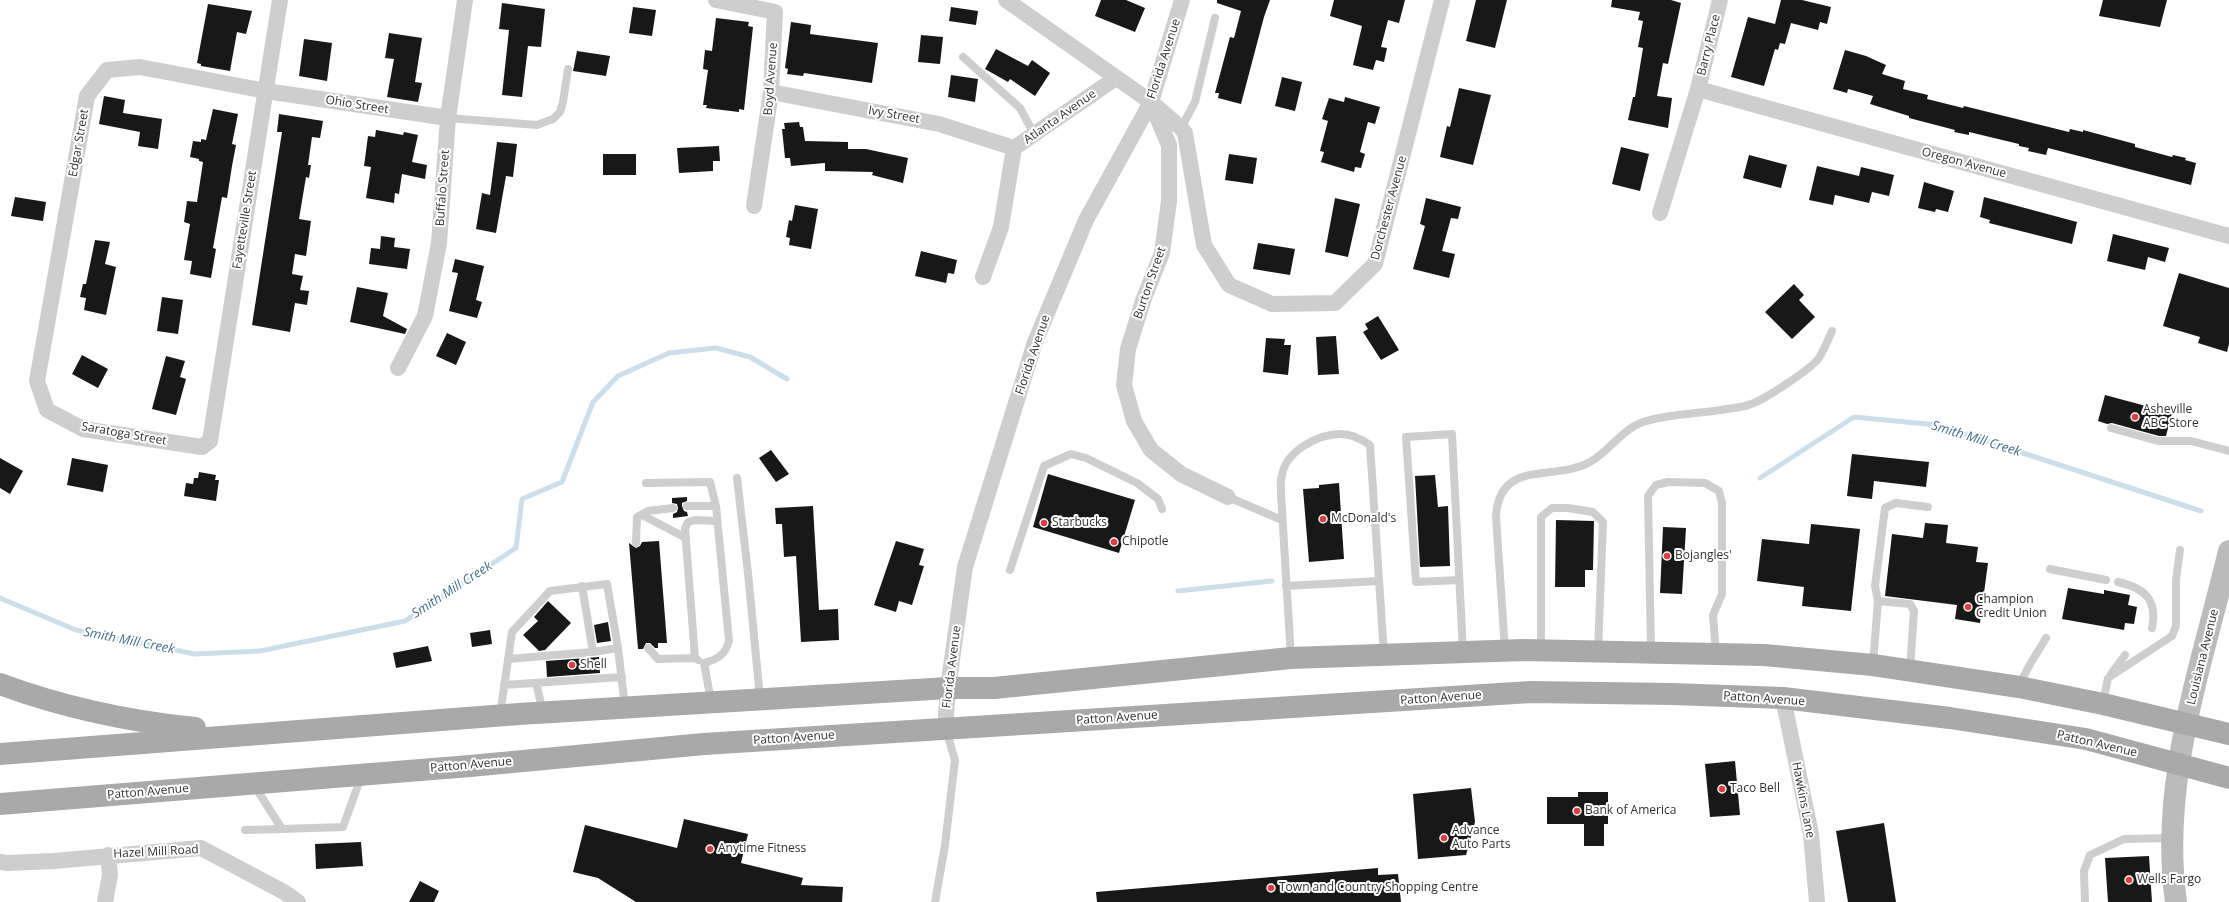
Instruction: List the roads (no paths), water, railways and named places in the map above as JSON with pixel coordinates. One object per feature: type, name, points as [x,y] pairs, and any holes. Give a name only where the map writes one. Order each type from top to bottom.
[{"type":"main road","points":[[0,754],[543,713],[948,688],[994,688],[1291,658],[1505,651],[1716,653],[1764,655],[1872,665],[2019,687],[2103,704],[2229,734]]},
{"type":"main road","points":[[0,684],[48,701],[98,714],[144,723],[252,734]]},
{"type":"main road","name":"Patton Avenue","points":[[0,804],[361,775],[704,744],[1532,692],[1672,694],[1783,698],[1950,718],[2086,739],[2229,778]]},
{"type":"street","name":"Fayetteville Street","points":[[210,441],[280,0]]},
{"type":"street","name":"Buffalo Street","points":[[398,368],[425,316],[439,243],[448,118],[465,0]]},
{"type":"street","name":"Boyd Avenue","points":[[716,0],[775,12],[771,92],[754,206]]},
{"type":"street","points":[[1006,0],[1151,102],[1181,128]]},
{"type":"street","name":"Florida Avenue","points":[[945,729],[948,688],[965,567],[1035,342],[1086,220],[1151,102],[1182,0]]},
{"type":"street","name":"Dorchester Avenue","points":[[1181,128],[1185,133],[1204,245],[1229,285],[1272,304],[1335,303],[1375,264],[1442,0]]},
{"type":"street","name":"Barry Place","points":[[1660,213],[1698,90],[1720,0]]},
{"type":"street","name":"Edgar Street","points":[[36,381],[87,96],[107,70],[140,67],[266,91]]},
{"type":"street","name":"Atlanta Avenue","points":[[983,277],[1001,227],[1014,148],[1116,78]]},
{"type":"street","name":"Oregon Avenue","points":[[1698,90],[2229,236]]},
{"type":"street","name":"Ohio Street","points":[[266,91],[448,118]]},
{"type":"street","name":"Ivy Street","points":[[771,92],[939,124],[1014,148]]},
{"type":"street","name":"Burton Street","points":[[1151,102],[1169,145],[1170,201],[1162,254],[1144,298],[1128,349],[1124,385],[1134,421],[1151,450],[1181,474],[1228,497]]},
{"type":"street","name":"Saratoga Street","points":[[36,381],[47,410],[83,429],[202,447],[210,441]]},
{"type":"street","name":"Louisiana Avenue","points":[[2176,902],[2172,838],[2178,765],[2187,723],[2225,583],[2229,551]]},
{"type":"street","name":"Hawkins Lane","points":[[1783,698],[1811,834],[1817,902]]},
{"type":"street","name":"Hazel Mill Road","points":[[0,862],[8,864],[54,861],[108,855],[201,848],[284,892],[298,902]]},
{"type":"street","points":[[105,902],[110,875],[108,855]]},
{"type":"lane","points":[[1181,128],[1195,102],[1214,18]]},
{"type":"lane","points":[[964,57],[1020,108],[1034,134]]},
{"type":"lane","points":[[448,118],[537,124],[553,119],[560,112],[563,102],[568,68]]},
{"type":"lane","points":[[1505,651],[1496,516],[1497,503],[1501,492],[1509,484],[1530,474],[1563,471],[1591,462],[1605,452],[1625,432],[1642,422],[1752,404],[1792,380],[1818,359],[1832,331]]},
{"type":"lane","points":[[2111,428],[2158,441],[2191,441],[2229,451]]},
{"type":"lane","points":[[1291,658],[1282,520],[1282,474],[1291,457],[1306,444],[1324,437],[1342,434],[1359,438],[1370,445],[1384,655]]},
{"type":"lane","points":[[1459,580],[1416,582],[1406,437],[1452,434],[1463,652]]},
{"type":"lane","points":[[1010,570],[1044,466],[1071,454],[1086,458],[1137,483],[1158,499],[1162,509]]},
{"type":"lane","points":[[736,478],[748,573],[760,699]]},
{"type":"lane","points":[[646,483],[710,482],[716,506],[729,641],[726,650],[718,659],[704,663],[695,658],[658,659],[648,648]]},
{"type":"lane","points":[[1651,652],[1648,496],[1656,486],[1676,482],[1705,483],[1718,491],[1722,503],[1722,594],[1713,615],[1716,653]]},
{"type":"lane","points":[[1228,497],[1282,520]]},
{"type":"lane","points":[[1872,665],[1878,601],[1875,586],[1885,508],[1896,503],[1928,507]]},
{"type":"lane","points":[[687,506],[716,506]]},
{"type":"lane","points":[[636,543],[637,517],[648,511],[673,508]]},
{"type":"lane","points":[[1541,651],[1541,517],[1552,508],[1568,508],[1592,512],[1603,522],[1598,651]]},
{"type":"lane","points":[[642,515],[686,538]]},
{"type":"lane","points":[[695,658],[685,528],[688,522],[695,520],[717,521]]},
{"type":"lane","points":[[2108,678],[2172,636],[2176,626],[2176,580],[2180,550]]},
{"type":"lane","points":[[2050,569],[2106,580]]},
{"type":"lane","points":[[1286,586],[1379,581]]},
{"type":"lane","points":[[2118,582],[2135,586],[2151,600],[2153,613],[2152,628]]},
{"type":"lane","points":[[500,716],[512,632],[550,591],[607,584],[618,648],[625,708]]},
{"type":"lane","points":[[582,586],[593,652]]},
{"type":"lane","points":[[1878,601],[1910,604],[1914,611],[1910,671]]},
{"type":"lane","points":[[2019,687],[2029,666],[2046,638]]},
{"type":"lane","points":[[508,659],[593,652],[618,648]]},
{"type":"lane","points":[[2103,704],[2108,678],[2126,655]]},
{"type":"lane","points":[[704,663],[711,702]]},
{"type":"lane","points":[[504,685],[622,677]]},
{"type":"lane","points":[[536,683],[543,713]]},
{"type":"lane","points":[[935,902],[945,845],[955,760],[945,729]]},
{"type":"lane","points":[[245,830],[343,827],[361,775]]},
{"type":"lane","points":[[253,784],[282,830]]},
{"type":"lane","points":[[2086,902],[2084,870],[2090,855],[2124,839],[2172,838]]},
{"type":"waterway","name":"Smith Mill Creek","points":[[0,598],[76,630],[195,654],[260,651],[405,621],[516,548],[522,499],[562,482],[593,402],[618,376],[669,353],[716,348],[750,357],[787,379]]},
{"type":"waterway","name":"Smith Mill Creek","points":[[1760,478],[1854,417],[1937,425],[2201,511]]},
{"type":"waterway","name":"Smith Mill Creek","points":[[1178,591],[1272,581]]},
{"type":"place","name":"Asheville ABC Store","points":[[2135,417]]},
{"type":"place","name":"McDonald's","points":[[1323,519]]},
{"type":"place","name":"Starbucks","points":[[1044,523]]},
{"type":"place","name":"Chipotle","points":[[1114,542]]},
{"type":"place","name":"Bojangles'","points":[[1667,556]]},
{"type":"place","name":"Champion Credit Union","points":[[1968,607]]},
{"type":"place","name":"Shell","points":[[572,665]]},
{"type":"place","name":"Taco Bell","points":[[1722,789]]},
{"type":"place","name":"Bank of America","points":[[1577,811]]},
{"type":"place","name":"Advance Auto Parts","points":[[1444,838]]},
{"type":"place","name":"Anytime Fitness","points":[[710,849]]},
{"type":"place","name":"Wells Fargo","points":[[2129,880]]},
{"type":"place","name":"Town and Country Shopping Centre","points":[[1271,888]]}]
